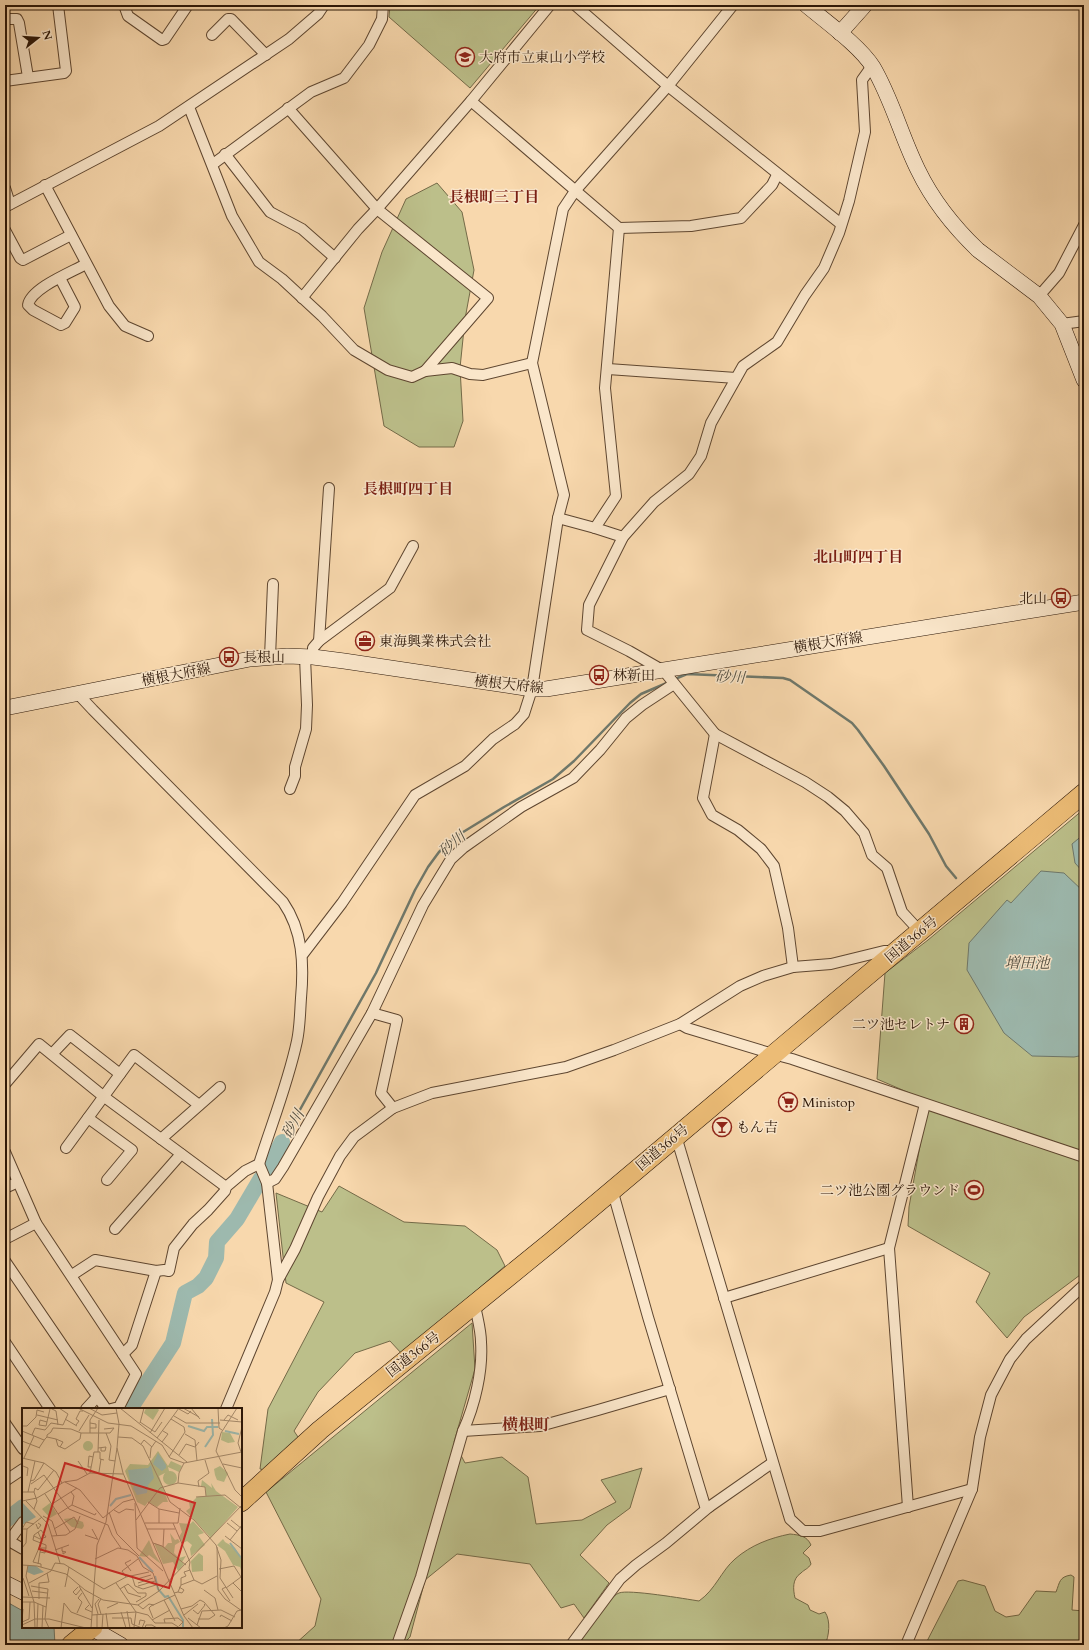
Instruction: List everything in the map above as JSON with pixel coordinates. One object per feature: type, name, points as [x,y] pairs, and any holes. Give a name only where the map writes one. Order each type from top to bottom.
[{"type":"highway","name":"国道366号","points":[[242,1501],[326,1425],[475,1305],[1084,793]]},
{"type":"highway","points":[[71,1645],[91,1628]]},
{"type":"main road","points":[[806,5],[840,33],[872,66],[886,94],[918,170],[934,198],[960,232],[978,250],[1039,296],[1062,324],[1084,378]]},
{"type":"main road","points":[[840,33],[865,5]]},
{"type":"main road","name":"横根大府線","points":[[5,708],[250,659],[270,657],[309,657],[532,689],[546,689],[1084,602]]},
{"type":"main road","points":[[5,1583],[22,1592]]},
{"type":"main road","points":[[94,1628],[121,1645]]},
{"type":"street","points":[[5,81],[64,73],[66,71],[58,5]]},
{"type":"street","points":[[124,5],[128,16],[162,40],[165,39],[188,5]]},
{"type":"street","points":[[5,188],[8,205],[159,126],[289,39],[309,22],[324,5]]},
{"type":"street","points":[[213,164],[312,92],[344,78],[369,45],[382,19],[383,5]]},
{"type":"street","points":[[302,298],[358,229],[471,101],[550,5]]},
{"type":"street","points":[[575,5],[668,86],[777,175],[841,224]]},
{"type":"street","points":[[303,954],[342,903],[415,796],[465,766],[493,739],[516,724],[524,714],[532,689],[558,518],[564,495],[532,363],[563,209],[576,191],[668,86],[733,5]]},
{"type":"street","points":[[5,19],[14,18],[17,19],[19,23],[28,77]]},
{"type":"street","points":[[212,35],[228,19],[231,19],[266,55]]},
{"type":"street","points":[[872,66],[862,80],[865,132],[849,201],[824,268],[805,295],[777,342],[743,366],[711,423],[701,456],[689,474],[654,502],[623,537],[589,605],[586,630],[664,670],[715,734],[805,782],[828,797],[844,811],[864,833],[872,855],[887,868],[902,912],[914,925],[916,934]]},
{"type":"street","points":[[471,101],[619,228],[691,226],[741,218],[772,185],[777,175]]},
{"type":"street","points":[[189,107],[213,164],[232,216],[259,262],[282,279],[322,316],[354,350],[388,370],[412,377],[425,371],[452,368],[470,374],[483,375],[532,363]]},
{"type":"street","points":[[288,108],[377,208],[488,298],[425,371]]},
{"type":"street","points":[[225,154],[270,212],[302,229],[335,258]]},
{"type":"street","points":[[44,185],[109,306],[125,326],[148,336]]},
{"type":"street","points":[[1039,296],[1059,273],[1084,225]]},
{"type":"street","points":[[595,528],[616,496],[605,388],[608,369],[619,228]]},
{"type":"street","points":[[5,230],[20,258],[23,260],[71,235]]},
{"type":"street","points":[[60,278],[75,307],[65,323],[61,325],[33,310],[28,305],[29,301],[41,288],[86,264]]},
{"type":"street","points":[[1062,324],[1084,321]]},
{"type":"street","points":[[608,369],[736,378]]},
{"type":"street","points":[[319,641],[329,488]]},
{"type":"street","points":[[558,518],[623,537]]},
{"type":"street","points":[[290,789],[295,776],[295,767],[306,729],[309,657],[313,648],[319,641],[390,588],[413,546]]},
{"type":"street","points":[[270,657],[273,584]]},
{"type":"street","points":[[266,1181],[275,1179],[283,1167],[372,1013],[423,905],[451,859],[463,848],[521,807],[573,778],[600,750],[626,718],[642,705],[674,684]]},
{"type":"street","points":[[78,694],[283,902],[289,910],[297,929],[303,954],[304,970],[297,1039],[259,1164],[266,1181],[278,1280]]},
{"type":"street","points":[[715,734],[703,798],[712,815],[738,830],[761,849],[774,866],[788,928],[793,967]]},
{"type":"street","points":[[226,1408],[275,1292],[278,1280],[295,1249],[318,1197],[340,1156],[354,1137],[393,1108],[432,1093],[505,1077],[566,1067],[614,1050],[680,1024],[740,986],[772,973],[793,967],[831,964],[884,951],[888,951],[893,954]]},
{"type":"street","points":[[372,1013],[397,1020],[381,1093],[393,1108]]},
{"type":"street","points":[[680,1024],[687,1028],[792,1059],[1084,1157]]},
{"type":"street","points":[[52,1054],[70,1035],[120,1074]]},
{"type":"street","points":[[5,1084],[39,1044],[103,1096],[226,1187]]},
{"type":"street","points":[[66,1148],[134,1055],[199,1105]]},
{"type":"street","points":[[160,1139],[220,1087]]},
{"type":"street","points":[[908,1507],[889,1248],[924,1104]]},
{"type":"street","points":[[88,1118],[132,1150],[107,1180]]},
{"type":"street","points":[[676,1136],[772,1463],[790,1519],[803,1532],[820,1531],[972,1489]]},
{"type":"street","points":[[5,1152],[36,1223],[72,1275],[136,1374],[119,1407],[115,1408]]},
{"type":"street","points":[[115,1229],[181,1154]]},
{"type":"street","points":[[72,1275],[95,1260],[156,1272],[164,1270],[169,1271],[174,1248],[193,1224],[225,1191],[226,1187],[245,1171],[259,1164]]},
{"type":"street","points":[[5,1188],[18,1182]]},
{"type":"street","points":[[612,1189],[705,1506],[709,1507]]},
{"type":"street","points":[[5,1239],[36,1223]]},
{"type":"street","points":[[724,1298],[889,1248]]},
{"type":"street","points":[[5,1261],[105,1408]]},
{"type":"street","points":[[123,1354],[132,1345],[156,1272]]},
{"type":"street","points":[[906,1645],[972,1489],[980,1437],[990,1395],[1010,1359],[1026,1339],[1084,1285]]},
{"type":"street","points":[[398,1645],[420,1577],[463,1431],[471,1414],[477,1389],[482,1342],[475,1305]]},
{"type":"street","points":[[5,1342],[49,1408]]},
{"type":"street","points":[[463,1431],[540,1426],[670,1389]]},
{"type":"street","points":[[87,1408],[97,1397]]},
{"type":"street","points":[[5,1423],[22,1448]]},
{"type":"street","points":[[571,1645],[620,1579],[636,1564],[666,1543],[709,1507],[772,1463]]},
{"type":"street","points":[[5,1481],[22,1470]]},
{"type":"street","points":[[22,1523],[7,1545],[22,1549]]},
{"type":"green space","name":"大府市立東山小学校","points":[[390,5],[540,5],[470,88],[389,17]]},
{"type":"green space","points":[[437,183],[462,212],[474,270],[465,319],[460,368],[463,421],[454,447],[419,447],[384,426],[364,308],[382,252],[406,199]]},
{"type":"green space","points":[[1084,809],[1084,1272],[1024,1317],[1007,1338],[976,1302],[990,1273],[908,1226],[909,1207],[928,1101],[877,1079],[885,973],[928,940]]},
{"type":"green space","points":[[339,1186],[404,1222],[465,1226],[497,1250],[505,1266],[402,1354],[390,1341],[355,1353],[318,1392],[294,1431],[300,1440],[265,1470],[260,1469],[268,1409],[324,1302],[286,1283],[276,1193],[322,1212]]},
{"type":"green space","points":[[472,1323],[475,1369],[454,1442],[465,1463],[502,1457],[528,1477],[536,1524],[582,1520],[616,1502],[601,1480],[642,1468],[630,1508],[607,1525],[580,1555],[609,1583],[584,1618],[574,1604],[561,1608],[530,1564],[457,1554],[425,1580],[410,1637],[402,1645],[294,1645],[315,1626],[321,1599],[266,1492]]},
{"type":"green space","points":[[790,1534],[803,1536],[811,1545],[803,1553],[809,1558],[811,1564],[796,1578],[794,1591],[795,1598],[808,1605],[810,1610],[819,1614],[825,1612],[829,1628],[825,1645],[577,1645],[603,1608],[614,1596],[619,1593],[645,1593],[699,1601],[710,1591],[730,1564],[741,1554],[761,1543]]},
{"type":"green space","points":[[1071,1575],[1074,1577],[1072,1610],[1084,1611],[1084,1645],[925,1645],[958,1581],[963,1580],[985,1586],[995,1611],[1006,1617],[1019,1615],[1036,1591],[1056,1592],[1062,1579]]},
{"type":"water","points":[[1084,834],[1084,873],[1075,863],[1072,844]]},
{"type":"water","name":"増田池","points":[[1041,871],[1064,873],[1084,892],[1084,1055],[1074,1057],[1032,1056],[1004,1033],[967,970],[969,943],[1007,900],[1011,903]]},
{"type":"water","points":[[5,1601],[22,1610],[22,1628],[54,1628],[55,1645],[5,1645]]},
{"type":"waterway","name":"砂川","points":[[675,679],[687,674],[783,678],[790,680],[852,723],[884,766],[929,834],[946,866],[956,878]]},
{"type":"waterway","name":"砂川","points":[[282,1142],[376,973],[415,890],[428,867],[439,852],[455,837],[553,779],[574,761],[630,703],[641,694],[669,682]]},
{"type":"waterway","name":"砂川","points":[[131,1408],[173,1343],[185,1293],[198,1286],[206,1278],[216,1258],[217,1242],[237,1219],[267,1171],[282,1142]]},
{"type":"waterway","name":"砂川","points":[[5,1521],[22,1508]]},
{"type":"place","name":"大府市立東山小学校","points":[[465,57]]},
{"type":"place","name":"北山","points":[[1061,598]]},
{"type":"place","name":"東海興業株式会社","points":[[365,641]]},
{"type":"place","name":"長根山","points":[[229,657]]},
{"type":"place","name":"林新田","points":[[599,675]]},
{"type":"place","name":"二ツ池セレトナ","points":[[964,1024]]},
{"type":"place","name":"Ministop","points":[[788,1102]]},
{"type":"place","name":"もん吉","points":[[722,1127]]},
{"type":"place","name":"二ツ池公園グラウンド","points":[[974,1190]]},
{"type":"district","name":"長根町三丁目","points":[[494,197]]},
{"type":"district","name":"長根町四丁目","points":[[408,489]]},
{"type":"district","name":"北山町四丁目","points":[[858,557]]},
{"type":"district","name":"横根町","points":[[526,1424]]}]
